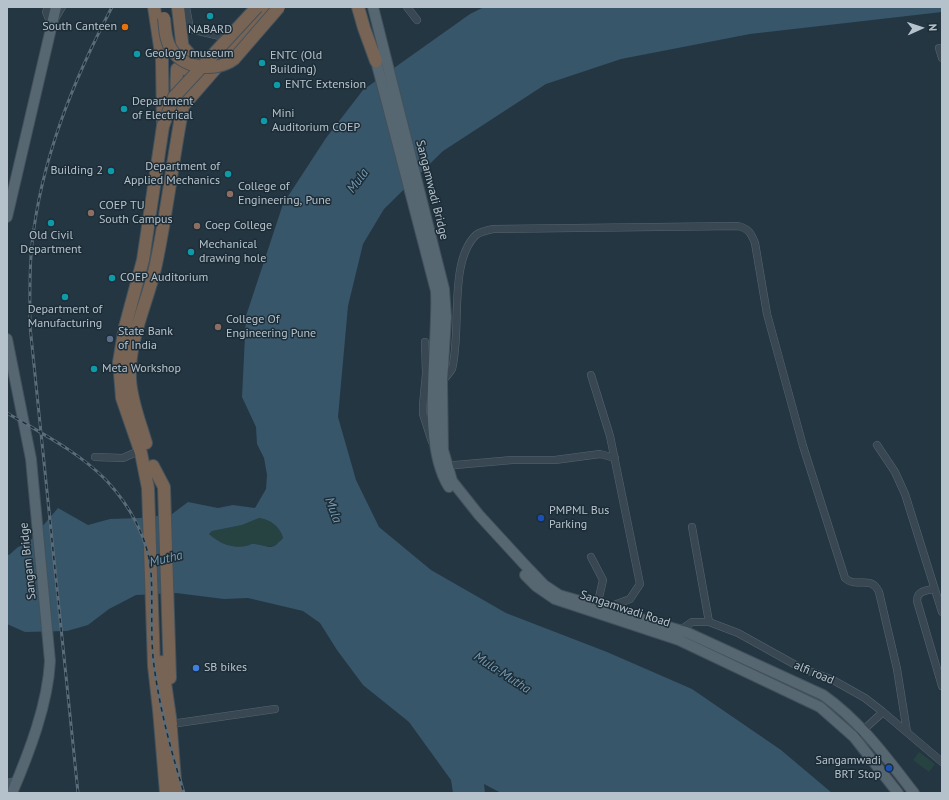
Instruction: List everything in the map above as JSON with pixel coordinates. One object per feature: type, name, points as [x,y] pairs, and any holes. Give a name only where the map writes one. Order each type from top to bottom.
[{"type":"highway","points":[[154,7],[162,60],[163,126],[143,260],[125,327],[119,362],[119,380],[122,398],[156,487],[164,778],[166,793]]},
{"type":"highway","points":[[171,7],[180,78],[187,101],[156,264],[137,328],[130,364],[130,379],[134,405],[153,466],[156,487],[162,666],[171,724],[176,793]]},
{"type":"highway","points":[[178,7],[185,68],[180,78]]},
{"type":"highway","points":[[180,78],[202,60],[252,7]]},
{"type":"highway","points":[[163,126],[174,97],[257,7]]},
{"type":"highway","points":[[187,101],[225,55],[269,7]]},
{"type":"highway","points":[[225,55],[233,57],[279,7]]},
{"type":"highway","points":[[163,12],[169,46],[178,57],[192,64],[214,67],[228,64],[234,59],[279,7]]},
{"type":"highway","points":[[358,7],[376,61]]},
{"type":"highway","points":[[183,47],[192,57],[202,60]]},
{"type":"highway","points":[[161,684],[171,724]]},
{"type":"highway","points":[[156,793],[164,778]]},
{"type":"main road","points":[[7,217],[56,7]]},
{"type":"main road","name":"Sangamwadi Bridge","points":[[367,7],[376,46],[376,61],[436,271],[444,289],[446,317],[438,382],[439,452]]},
{"type":"main road","name":"Sangamwadi Bridge","points":[[373,7],[436,271]]},
{"type":"main road","name":"Sangam Bridge","points":[[7,339],[31,459],[50,661],[49,682],[43,707],[11,783],[12,793]]},
{"type":"main road","name":"Sangamwadi Road","points":[[439,452],[443,478],[460,501],[536,586],[545,594],[576,608],[678,634],[726,661],[820,707],[854,737],[898,793]]},
{"type":"main road","name":"Sangamwadi Road","points":[[442,466],[474,510],[544,584],[559,595],[602,607],[678,634],[823,695],[864,729],[914,793]]},
{"type":"street","points":[[48,7],[46,12],[51,24]]},
{"type":"street","points":[[51,24],[62,7]]},
{"type":"street","points":[[186,7],[190,29],[224,37]]},
{"type":"street","points":[[407,7],[417,20]]},
{"type":"street","points":[[939,48],[942,58]]},
{"type":"street","points":[[438,382],[451,371],[456,345],[460,269],[466,249],[477,234],[493,229],[738,226],[747,228],[752,233],[755,243],[767,314],[803,446],[845,578],[853,582],[870,582],[875,584],[879,592],[897,668],[907,732]]},
{"type":"street","points":[[425,342],[426,374],[423,414],[439,452]]},
{"type":"street","points":[[591,375],[610,436],[640,584],[630,599],[602,607],[603,580],[591,557]]},
{"type":"street","points":[[877,444],[895,472],[905,494],[917,528],[933,589],[942,612]]},
{"type":"street","points":[[95,457],[123,458],[141,450]]},
{"type":"street","points":[[442,466],[512,460],[555,460],[600,454],[615,458]]},
{"type":"street","points":[[692,527],[708,622]]},
{"type":"street","points":[[933,589],[920,593],[917,596],[916,601],[942,686]]},
{"type":"street","name":"alfi road","points":[[678,634],[692,622],[708,622],[738,633],[801,668],[833,680],[865,698],[942,762]]},
{"type":"street","points":[[171,724],[275,709]]},
{"type":"street","points":[[854,737],[883,712]]},
{"type":"green space","points":[[259,518],[274,524],[280,530],[283,538],[276,545],[270,547],[254,544],[236,547],[221,543],[209,534],[212,531],[242,525]]},
{"type":"green space","points":[[919,752],[935,764],[929,772],[913,760]]},
{"type":"water","points":[[484,7],[942,7],[942,12],[750,34],[621,59],[546,84],[443,151],[384,209],[363,244],[348,306],[338,417],[356,480],[379,527],[431,570],[506,613],[607,652],[692,689],[781,750],[832,793],[501,793],[484,784],[485,793],[453,793],[451,780],[409,722],[363,685],[337,650],[320,623],[303,611],[248,598],[224,599],[176,593],[136,595],[109,609],[88,625],[67,631],[25,632],[7,624],[7,554],[9,555],[18,547],[28,543],[58,508],[88,525],[110,519],[140,518],[172,514],[188,502],[218,508],[233,505],[255,508],[266,489],[267,475],[264,458],[257,444],[256,427],[242,397],[246,316],[283,204],[326,138],[363,90],[470,14]],"holes":[[[259,518],[274,524],[282,534],[283,538],[273,547],[254,544],[241,547],[231,546],[221,543],[209,534],[212,531],[242,525]]]},
{"type":"railway","points":[[78,793],[30,326],[30,264],[36,213],[51,152],[84,63],[112,7]]},
{"type":"railway","points":[[7,413],[72,452],[96,471],[107,481],[123,501],[142,535],[151,572],[152,643],[156,682],[166,730],[184,793]]},
{"type":"place","name":"NABARD","points":[[210,16]]},
{"type":"place","name":"South Canteen","points":[[125,27]]},
{"type":"place","name":"Geology museum","points":[[137,54]]},
{"type":"place","name":"ENTC (Old Building)","points":[[262,63]]},
{"type":"place","name":"ENTC Extension","points":[[277,85]]},
{"type":"place","name":"Department of Electrical","points":[[124,109]]},
{"type":"place","name":"Mini Auditorium COEP","points":[[264,121]]},
{"type":"place","name":"Building 2","points":[[111,171]]},
{"type":"place","name":"Department of Applied Mechanics","points":[[228,174]]},
{"type":"place","name":"College of Engineering, Pune","points":[[230,194]]},
{"type":"place","name":"COEP TU South Campus","points":[[91,213]]},
{"type":"place","name":"Old Civil Department","points":[[51,223]]},
{"type":"place","name":"Coep College","points":[[197,226]]},
{"type":"place","name":"Mechanical drawing hole","points":[[191,252]]},
{"type":"place","name":"COEP Auditorium","points":[[112,278]]},
{"type":"place","name":"Department of Manufacturing","points":[[65,297]]},
{"type":"place","name":"College Of Engineering Pune","points":[[218,327]]},
{"type":"place","name":"State Bank of India","points":[[110,339]]},
{"type":"place","name":"Meta Workshop","points":[[94,369]]},
{"type":"place","name":"PMPML Bus Parking","points":[[541,518]]},
{"type":"place","name":"SB bikes","points":[[196,668]]},
{"type":"place","name":"Sangamwadi BRT Stop","points":[[889,768]]},
{"type":"water label","name":"Mula","points":[[358,181]]},
{"type":"water label","name":"Mula","points":[[333,510]]},
{"type":"water label","name":"Mutha","points":[[166,559]]},
{"type":"water label","name":"Mula-Mutha","points":[[502,673]]}]
